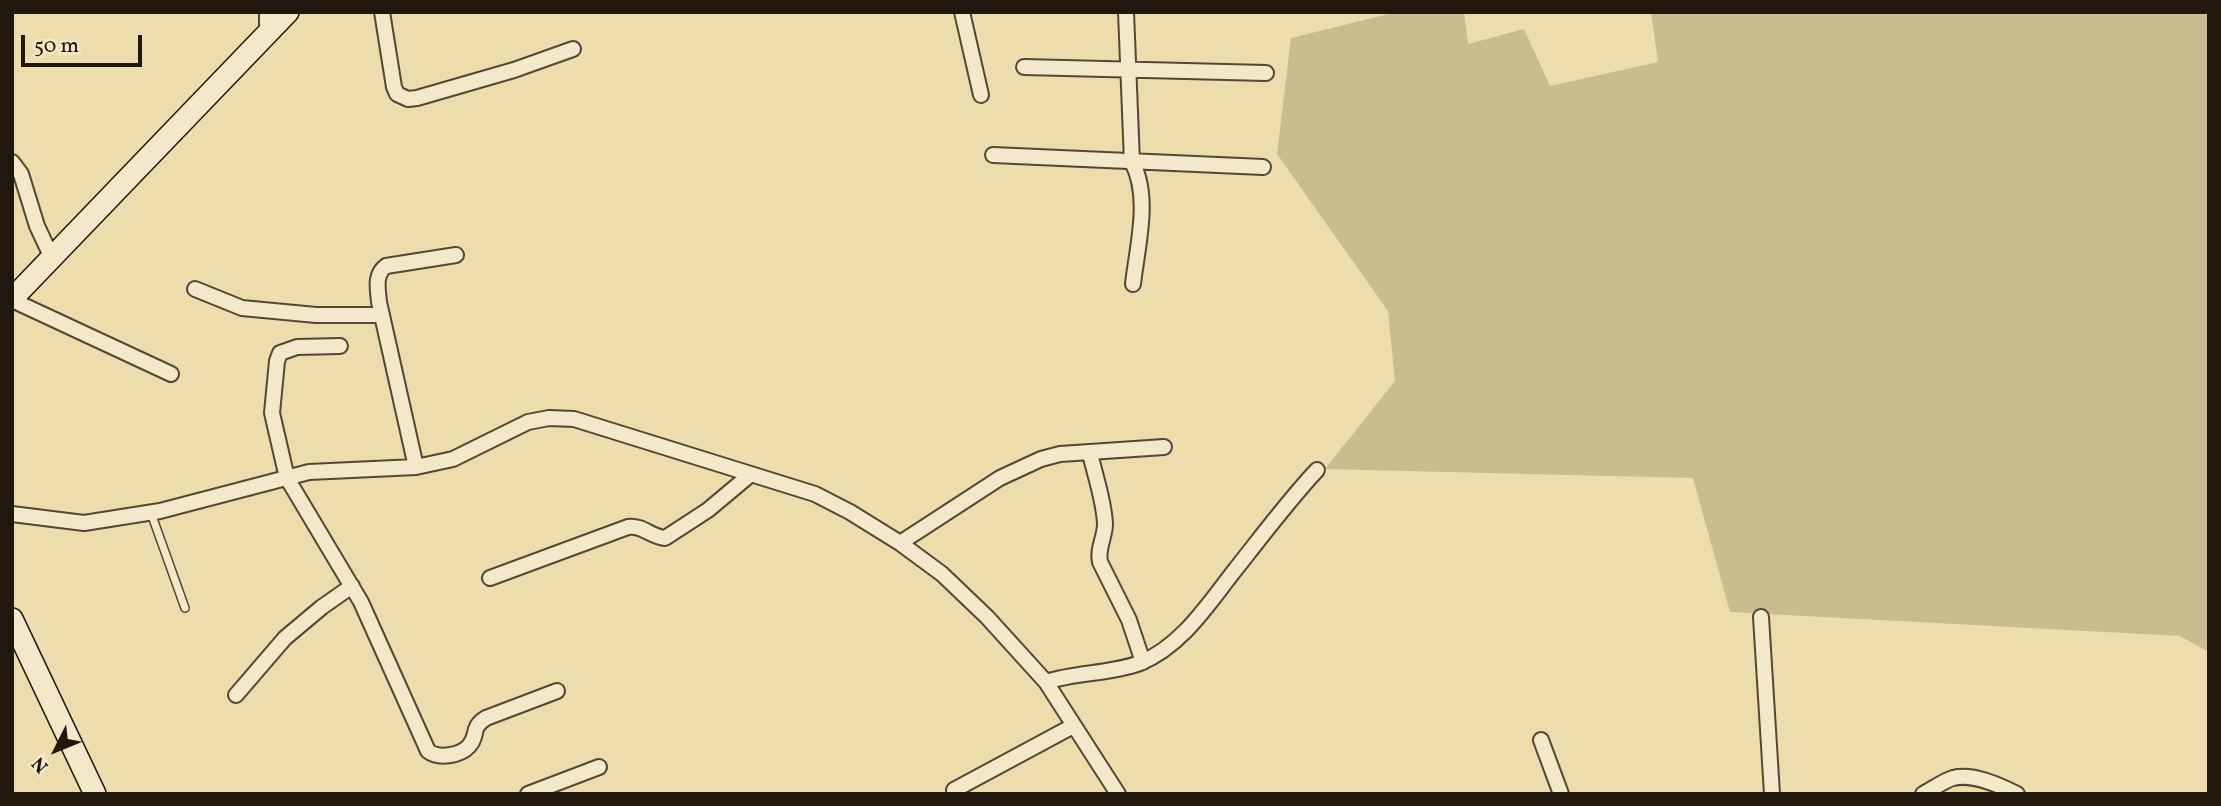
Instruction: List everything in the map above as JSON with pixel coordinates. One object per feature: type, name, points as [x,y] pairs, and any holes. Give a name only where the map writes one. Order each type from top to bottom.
[{"type":"street","points":[[171,374],[12,300],[267,22],[288,12]]},
{"type":"street","points":[[382,12],[394,87],[397,94],[408,99],[474,83],[573,49]]},
{"type":"street","points":[[962,12],[981,95]]},
{"type":"street","points":[[1126,12],[1132,162],[1137,171],[1142,209],[1133,284]]},
{"type":"street","points":[[1024,67],[1266,73]]},
{"type":"street","points":[[993,155],[1263,167]]},
{"type":"street","points":[[12,162],[21,174],[37,226],[51,258]]},
{"type":"street","points":[[416,467],[377,283],[381,270],[387,266],[456,255]]},
{"type":"street","points":[[195,289],[242,308],[316,315],[382,315]]},
{"type":"street","points":[[340,346],[287,349],[280,353],[272,414],[287,478],[352,586],[374,629],[424,744],[434,756],[441,757],[464,749],[470,745],[477,723],[557,691]]},
{"type":"street","points":[[12,514],[76,524],[151,512],[324,470],[416,467],[453,459],[515,427],[537,419],[588,423],[640,442],[815,494],[900,542],[942,574],[987,617],[1046,682],[1118,794]]},
{"type":"street","points":[[900,542],[1000,478],[1041,459],[1060,454],[1164,447]]},
{"type":"street","points":[[1090,453],[1104,516],[1100,562],[1129,620],[1143,662]]},
{"type":"street","points":[[1046,682],[1064,676],[1143,662],[1171,646],[1317,470]]},
{"type":"street","points":[[490,578],[628,527],[636,526],[658,538],[665,538],[708,510],[751,474]]},
{"type":"street","points":[[236,695],[297,627],[352,586]]},
{"type":"street","points":[[1761,617],[1772,794]]},
{"type":"street","points":[[12,619],[95,794]]},
{"type":"street","points":[[954,790],[1073,726]]},
{"type":"street","points":[[1541,740],[1561,794]]},
{"type":"street","points":[[528,794],[599,767]]},
{"type":"street","points":[[1923,794],[1952,778],[1967,777],[1983,780],[2017,794]]},
{"type":"lane","points":[[151,512],[184,608]]},
{"type":"shaded area","points":[[1397,12],[1464,12],[1468,44],[1524,29],[1550,86],[1658,62],[1651,12],[2209,12],[2209,652],[2180,636],[1730,612],[1693,478],[1325,469],[1395,381],[1388,311],[1277,154],[1291,38]]}]
